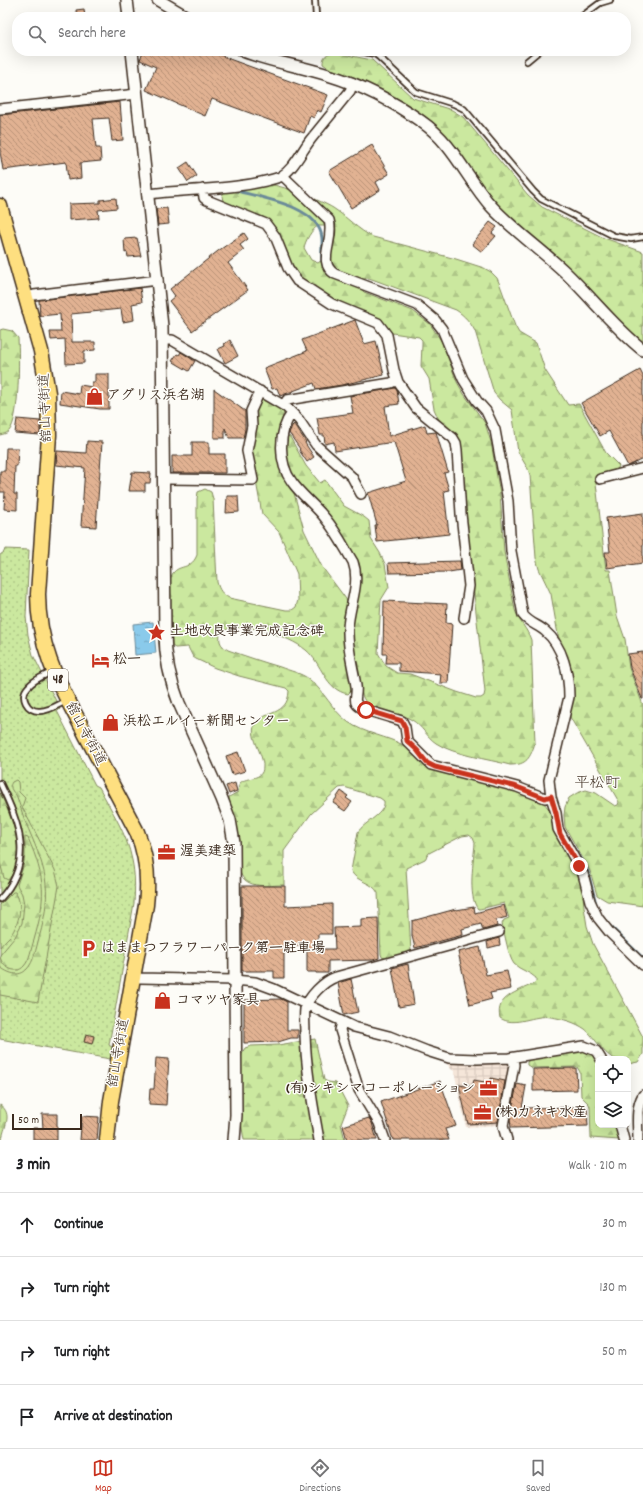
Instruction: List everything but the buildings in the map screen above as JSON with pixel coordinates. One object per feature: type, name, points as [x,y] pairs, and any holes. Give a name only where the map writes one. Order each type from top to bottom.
[{"type":"main road","name":"舘山寺街道","points":[[0,206],[43,358],[49,399],[49,435],[38,608],[44,644],[54,672],[137,832],[145,856],[147,868],[148,892],[111,1100],[107,1140]]},
{"type":"street","points":[[127,0],[128,12]]},
{"type":"street","points":[[158,0],[171,3],[181,12]]},
{"type":"street","points":[[133,56],[158,280],[163,340],[165,634],[167,662],[174,690],[222,799],[232,831],[234,854],[236,1115],[234,1140]]},
{"type":"street","points":[[258,56],[326,74],[353,83],[414,116],[432,130],[448,147],[476,188],[491,206],[508,223],[564,272],[619,329],[643,350]]},
{"type":"street","points":[[148,194],[218,188],[272,180],[283,176],[292,167],[313,137],[350,91],[353,83]]},
{"type":"street","points":[[0,109],[137,94]]},
{"type":"street","points":[[283,176],[329,220],[331,232],[326,265],[330,270],[335,274],[411,303],[426,312],[435,320],[448,340],[463,379],[491,420],[496,436],[508,501],[510,546],[523,615],[527,620],[546,632],[556,644],[563,658],[568,685],[568,702],[549,780],[551,796],[560,834],[584,874],[590,901],[598,918],[610,933],[643,965]]},
{"type":"street","points":[[203,189],[204,198],[207,200],[266,224],[275,236],[292,275],[303,286],[332,304],[378,323],[387,335],[397,380],[416,408],[454,438],[456,444],[461,518],[468,582],[464,618]]},
{"type":"street","points":[[26,297],[158,280]]},
{"type":"street","points":[[163,340],[172,340],[284,405],[292,413],[316,445],[352,477],[361,494]]},
{"type":"street","points":[[284,405],[287,400],[391,383],[397,380]]},
{"type":"street","points":[[164,479],[253,480],[247,451],[252,426],[251,411],[260,391]]},
{"type":"street","points":[[292,413],[285,424],[282,437],[283,457],[290,480],[333,528],[356,569],[356,584],[348,632],[356,685],[354,700],[362,709],[402,721],[405,727],[407,741],[431,765],[517,787],[545,798],[551,796]]},
{"type":"street","points":[[600,479],[643,468]]},
{"type":"street","points":[[319,1140],[307,1067],[305,1009],[311,998],[327,982],[336,977],[499,932]]},
{"type":"street","points":[[133,977],[234,980],[265,985],[342,1022],[389,1036],[449,1058],[513,1058],[584,1046],[596,1051],[599,1056]]},
{"type":"street","points":[[342,1022],[340,1030],[359,1090],[379,1123],[385,1140]]},
{"type":"street","points":[[506,1140],[503,1126],[514,1065],[513,1058]]},
{"type":"street","points":[[638,1140],[638,1112],[639,1104],[643,1095]]},
{"type":"street","points":[[621,1128],[624,1140]]},
{"type":"lane","points":[[315,0],[316,12]]},
{"type":"lane","points":[[588,12],[600,3],[610,0]]},
{"type":"lane","points":[[378,56],[416,92],[454,104],[464,109],[541,199],[614,236],[630,239],[643,237]]},
{"type":"lane","points":[[527,61],[533,56]]},
{"type":"lane","points":[[54,672],[37,679],[28,686],[24,694],[26,703],[32,710],[41,712],[68,700]]},
{"type":"lane","points":[[0,783],[17,823],[22,844],[16,876],[0,899]]},
{"type":"shaded area","points":[[509,1062],[511,1064],[500,1125],[466,1127],[454,1071],[446,1063]]},
{"type":"green space","points":[[325,56],[352,56],[372,60],[413,98],[452,110],[463,117],[528,195],[542,207],[604,238],[643,252],[643,342],[578,276],[513,219],[496,202],[460,153],[437,126],[411,106],[379,88],[331,69],[323,64]]},
{"type":"green space","points":[[265,184],[290,189],[333,208],[362,231],[373,237],[456,259],[484,268],[491,272],[497,278],[519,333],[536,343],[545,370],[568,405],[579,404],[606,453],[619,466],[617,470],[597,478],[596,483],[606,570],[610,570],[617,616],[625,639],[629,668],[643,705],[643,906],[607,901],[597,895],[590,871],[565,827],[565,807],[569,798],[577,793],[586,790],[596,793],[615,806],[618,805],[619,802],[570,717],[566,658],[558,635],[551,594],[539,569],[536,558],[530,475],[518,452],[512,410],[494,393],[475,331],[467,319],[456,310],[369,278],[363,279],[360,283],[364,292],[413,311],[430,324],[442,342],[457,382],[485,423],[491,442],[500,494],[504,552],[515,610],[531,640],[535,743],[527,760],[516,765],[510,765],[472,756],[443,747],[433,741],[419,725],[412,720],[402,715],[377,709],[367,703],[362,696],[354,657],[352,638],[353,623],[360,587],[357,560],[333,521],[297,481],[292,473],[288,463],[286,451],[286,436],[290,437],[306,466],[320,483],[325,480],[344,506],[369,521],[371,539],[385,564],[389,587],[381,600],[378,653],[386,666],[397,673],[410,674],[457,692],[476,698],[481,698],[484,696],[485,691],[456,436],[439,420],[434,409],[429,379],[421,366],[422,340],[419,337],[392,333],[305,283],[295,273],[278,234],[223,201],[222,196],[224,192]],"holes":[[[318,226],[326,226],[327,236],[322,260],[318,263],[311,260],[304,248],[311,232]]]},
{"type":"green space","points":[[3,329],[12,331],[18,338],[18,372],[17,401],[13,424],[8,432],[0,435],[0,330]]},
{"type":"green space","points":[[263,400],[284,412],[277,436],[282,471],[294,493],[304,530],[322,567],[346,599],[345,654],[352,686],[351,691],[348,694],[334,687],[311,655],[306,650],[288,639],[264,631],[239,627],[228,629],[220,633],[221,643],[228,650],[306,677],[319,689],[337,712],[348,722],[405,746],[412,751],[429,769],[516,791],[543,802],[549,809],[554,828],[576,868],[582,883],[587,926],[593,944],[643,1037],[643,1054],[638,1062],[631,1063],[631,1056],[611,1056],[585,1029],[569,1021],[551,1017],[538,1017],[512,1022],[500,1018],[499,1011],[504,1000],[514,993],[533,984],[536,981],[536,978],[516,966],[512,960],[502,924],[504,920],[509,918],[504,903],[478,909],[475,903],[472,877],[475,843],[473,838],[469,835],[462,836],[429,853],[425,859],[406,868],[411,951],[387,959],[382,957],[381,954],[378,893],[372,886],[357,878],[351,871],[358,832],[382,810],[384,801],[380,798],[344,787],[339,788],[311,814],[284,851],[284,885],[265,886],[253,884],[247,882],[243,878],[240,872],[238,830],[229,797],[238,792],[240,783],[258,776],[262,771],[263,762],[253,733],[254,728],[256,723],[264,716],[275,712],[285,705],[288,699],[289,691],[286,688],[215,668],[193,657],[188,647],[175,648],[172,646],[170,580],[175,571],[191,564],[197,555],[197,499],[198,492],[205,489],[211,492],[213,499],[217,582],[221,592],[229,598],[286,610],[292,610],[296,607],[298,600],[297,574],[279,532],[262,514],[251,454],[256,409],[260,401]]},
{"type":"green space","points":[[5,549],[29,550],[26,617],[28,635],[33,655],[60,709],[57,711],[95,785],[99,787],[118,822],[130,850],[134,871],[134,903],[109,1045],[112,1047],[110,1059],[0,1039],[0,555]]},
{"type":"green space","points":[[16,780],[18,782],[19,792],[25,798],[22,807],[55,870],[59,886],[38,1002],[0,995],[0,967],[10,973],[17,974],[24,972],[31,963],[44,920],[46,904],[45,878],[42,865],[17,797],[11,788],[12,782]]},
{"type":"green space","points":[[0,793],[13,825],[18,848],[14,871],[8,880],[4,878],[0,862]]},
{"type":"green space","points":[[25,837],[28,838],[34,852],[41,877],[41,912],[28,961],[21,969],[13,970],[5,966],[0,955],[15,937],[22,923],[24,904],[22,894],[17,885],[25,856]]},
{"type":"green space","points":[[13,892],[15,892],[18,897],[20,908],[18,920],[11,935],[0,947],[0,905]]},
{"type":"green space","points":[[315,1039],[324,1080],[336,1083],[348,1106],[341,1124],[345,1140],[244,1140],[241,1122],[241,1060],[242,1053],[245,1048],[251,1046],[278,1045]]},
{"type":"green space","points":[[584,1049],[593,1053],[595,1056],[595,1128],[616,1128],[619,1140],[591,1138],[590,1107],[581,1096],[580,1072],[577,1067],[532,1068],[527,1065],[527,1062],[532,1058]]},
{"type":"green space","points":[[0,1105],[4,1109],[7,1117],[2,1140],[0,1140]]},
{"type":"water","points":[[153,622],[156,653],[135,655],[133,624]]},
{"type":"waterway","points":[[237,191],[288,205],[311,218],[319,227],[322,238],[322,261],[328,273]]},
{"type":"waterway","points":[[505,524],[506,542]]},
{"type":"waterway","points":[[561,667],[563,679]]},
{"type":"waterway","points":[[565,833],[588,872],[596,904]]},
{"type":"waterway","points":[[611,927],[643,958]]},
{"type":"place","name":"アグリス浜名湖","points":[[94,396]]},
{"type":"place","name":"土地改良事業完成記念碑","points":[[157,632]]},
{"type":"place","name":"松一","points":[[100,660]]},
{"type":"place","name":"浜松エルイー新聞センター","points":[[110,722]]},
{"type":"place","name":"渥美建築","points":[[167,852]]},
{"type":"place","name":"はままつフラワーパーク第一駐車場","points":[[88,949]]},
{"type":"place","name":"コマツヤ家具","points":[[163,1001]]},
{"type":"place","name":"(有)シキシマコーポレーション","points":[[488,1089]]},
{"type":"place","name":"(株)カネキ水産","points":[[483,1113]]},
{"type":"district","name":"平松町","points":[[597,784]]},
{"type":"route","points":[[366,710],[402,721],[404,723],[408,743],[417,750],[427,763],[435,767],[517,787],[545,798],[551,796],[556,813],[558,829],[579,866]]}]
